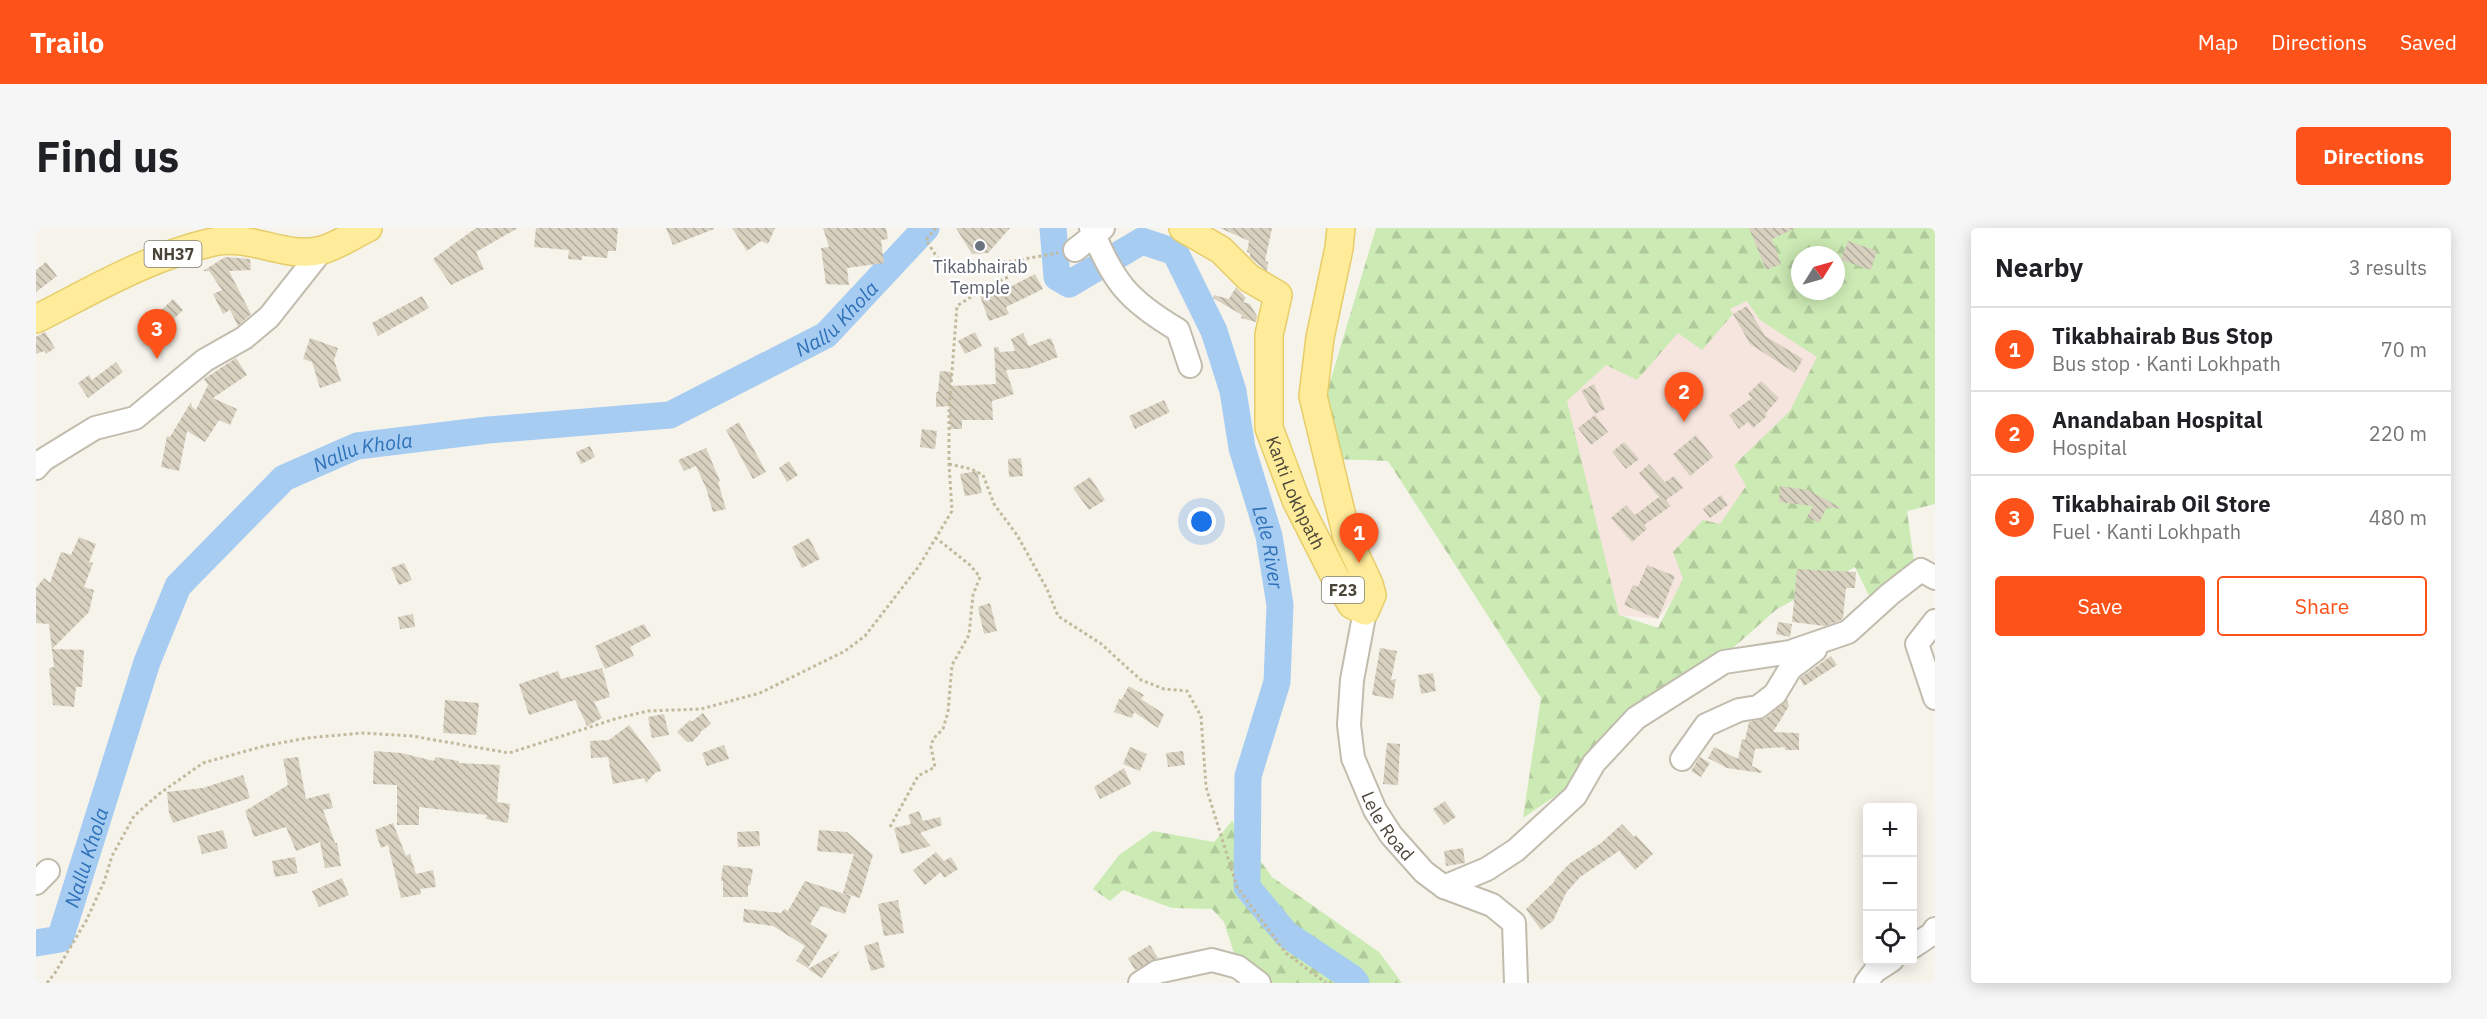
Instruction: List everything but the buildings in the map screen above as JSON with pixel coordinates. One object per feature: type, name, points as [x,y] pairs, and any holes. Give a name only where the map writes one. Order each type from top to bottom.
[{"type":"main road","name":"NH37","points":[[36,319],[137,269],[178,252],[215,241],[241,240],[290,250],[322,250],[368,228]]},
{"type":"main road","name":"Kanti Lokhpath","points":[[1183,228],[1221,250],[1249,278],[1278,295],[1269,335],[1269,428],[1296,500],[1334,575],[1352,605],[1365,611],[1372,595],[1347,537],[1313,396],[1320,338],[1341,228]]},
{"type":"street","points":[[1091,228],[1112,274],[1130,297],[1153,315],[1178,330],[1190,366]]},
{"type":"street","points":[[1075,250],[1103,228]]},
{"type":"street","points":[[36,468],[43,460],[95,428],[135,418],[205,360],[243,338],[269,317],[322,250]]},
{"type":"street","points":[[1444,886],[1488,868],[1516,850],[1575,796],[1594,764],[1636,718],[1724,662],[1791,652],[1848,632],[1890,594],[1922,570],[1935,578]]},
{"type":"street","name":"Lele Road","points":[[1365,611],[1352,680],[1349,725],[1353,758],[1375,810],[1391,835],[1424,872],[1444,886],[1492,905],[1514,924],[1516,983]]},
{"type":"street","points":[[1935,621],[1917,644],[1935,698]]},
{"type":"street","points":[[1682,759],[1706,725],[1739,710],[1758,707],[1775,694],[1790,669],[1830,638]]},
{"type":"street","points":[[1917,944],[1932,934],[1935,929]]},
{"type":"street","points":[[1140,983],[1157,972],[1212,960],[1238,967],[1259,983]]},
{"type":"street","points":[[1866,983],[1875,971],[1884,965]]},
{"type":"path","points":[[936,228],[926,240],[944,268],[1013,261],[1075,250]]},
{"type":"path","points":[[47,983],[56,973],[86,921],[104,882],[112,856],[134,816],[159,794],[203,763],[264,746],[307,738],[362,733],[412,736],[509,753],[597,724],[648,711],[701,709],[760,693],[845,651],[865,636],[919,566],[952,511],[949,464],[950,411],[957,306],[988,286],[1008,277],[1013,261]]},
{"type":"path","points":[[949,464],[971,469],[983,475],[994,504],[1017,535],[1047,590],[1058,616],[1100,643],[1141,680],[1164,689],[1187,691],[1201,716],[1206,787],[1237,887],[1286,952],[1326,983]]},
{"type":"path","points":[[890,826],[918,776],[935,767],[931,747],[933,739],[943,729],[948,712],[952,665],[969,635],[973,595],[980,577],[970,565],[936,538]]},
{"type":"shaded area","points":[[1687,228],[1905,228],[1757,482],[1658,619],[1619,615],[1566,401]]},
{"type":"green space","points":[[1376,228],[1935,228],[1935,504],[1907,511],[1915,569],[1874,606],[1855,567],[1777,609],[1598,767],[1523,818],[1541,698],[1388,461],[1337,459],[1324,402]],"holes":[[[1747,301],[1760,320],[1817,357],[1790,411],[1734,465],[1746,486],[1720,524],[1703,520],[1673,552],[1683,579],[1658,628],[1619,615],[1567,401],[1606,365],[1637,380],[1678,333],[1702,350],[1733,314],[1730,309]]]},
{"type":"green space","points":[[1232,821],[1272,877],[1379,952],[1402,983],[1262,983],[1238,966],[1224,922],[1212,909],[1172,908],[1123,890],[1110,901],[1093,889],[1119,855],[1153,831],[1214,842]]},
{"type":"waterway","name":"Nallu Khola","points":[[36,943],[60,939],[147,662],[178,586],[284,478],[357,446],[488,430],[670,415],[826,335],[926,228]]},
{"type":"waterway","name":"Lele River","points":[[1053,228],[1057,277],[1069,284],[1142,241],[1175,252],[1214,331],[1233,391],[1242,448],[1269,536],[1280,605],[1277,682],[1248,776],[1247,887],[1286,934],[1352,978],[1356,983]]},
{"type":"place","name":"Tikabhairab Temple","points":[[980,246]]},
{"type":"place","name":"Tikabhairab Oil Store","points":[[157,359]]},
{"type":"place","name":"Anandaban Hospital","points":[[1684,422]]},
{"type":"place","name":"Tikabhairab Bus Stop","points":[[1359,563]]}]
